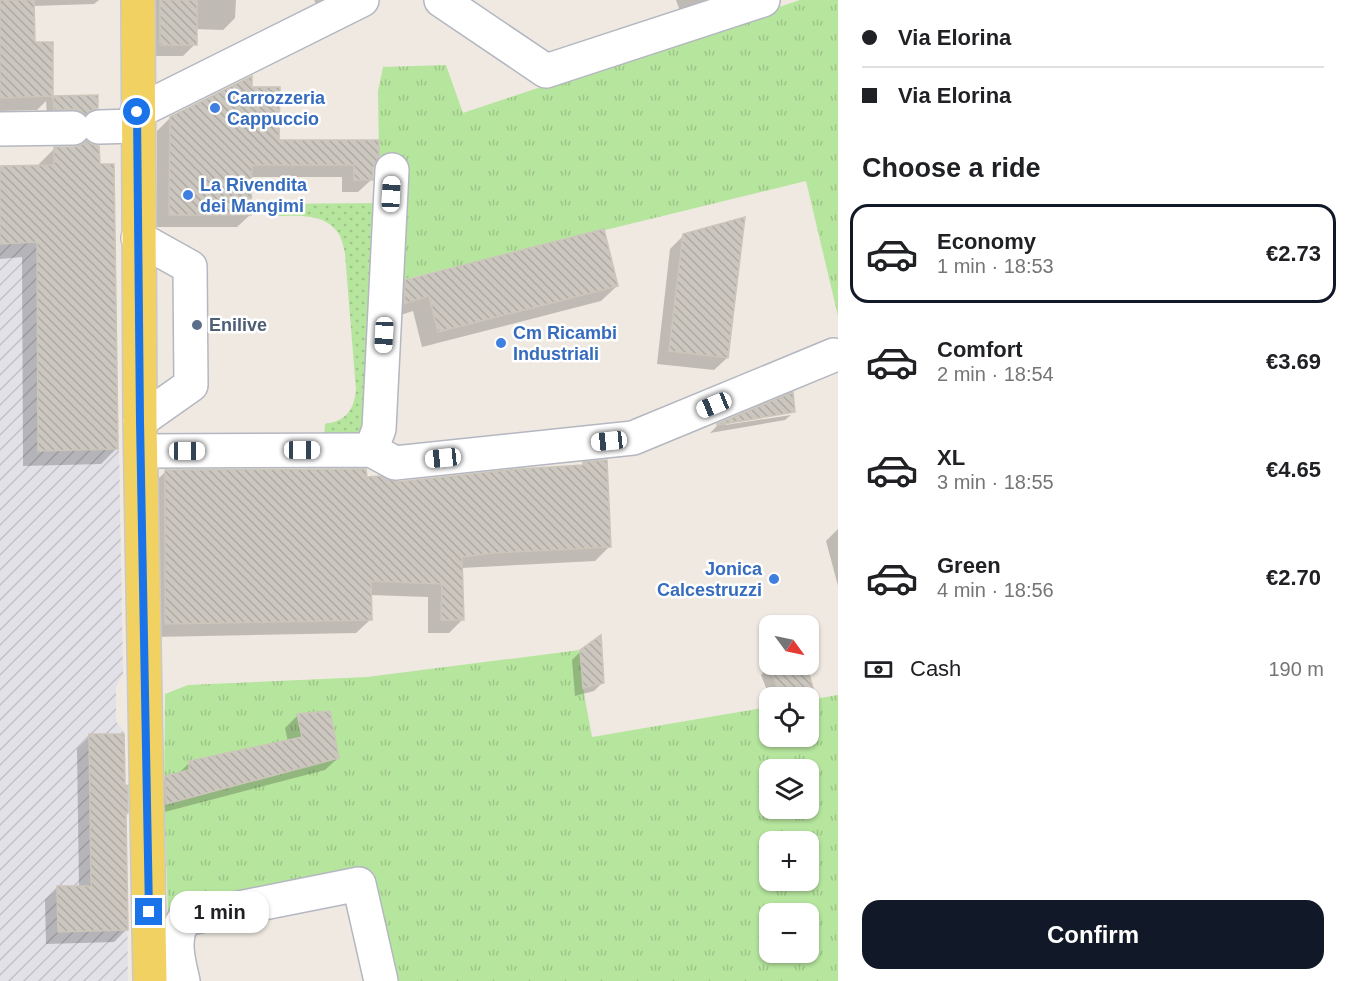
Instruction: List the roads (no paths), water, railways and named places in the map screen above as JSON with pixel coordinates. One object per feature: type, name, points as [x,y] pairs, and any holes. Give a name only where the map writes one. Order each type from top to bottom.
[{"type":"main road","points":[[138,0],[140,436],[150,981]]},
{"type":"street","points":[[0,129],[86,128],[137,119],[362,0]]},
{"type":"street","points":[[441,0],[546,71],[763,0]]},
{"type":"street","points":[[371,450],[379,429],[392,170]]},
{"type":"street","points":[[138,238],[190,267],[191,385],[140,436]]},
{"type":"street","points":[[140,436],[371,450],[395,463],[633,438],[834,355]]},
{"type":"street","points":[[183,981],[176,949],[178,930],[184,919],[359,884],[381,981]]},
{"type":"place","name":"Carrozzeria Cappuccio","points":[[215,108]]},
{"type":"place","name":"La Rivendita dei Mangimi","points":[[188,195]]},
{"type":"place","name":"Enilive","points":[[197,325]]},
{"type":"place","name":"Cm Ricambi Industriali","points":[[501,343]]},
{"type":"place","name":"Jonica Calcestruzzi","points":[[774,579]]}]
